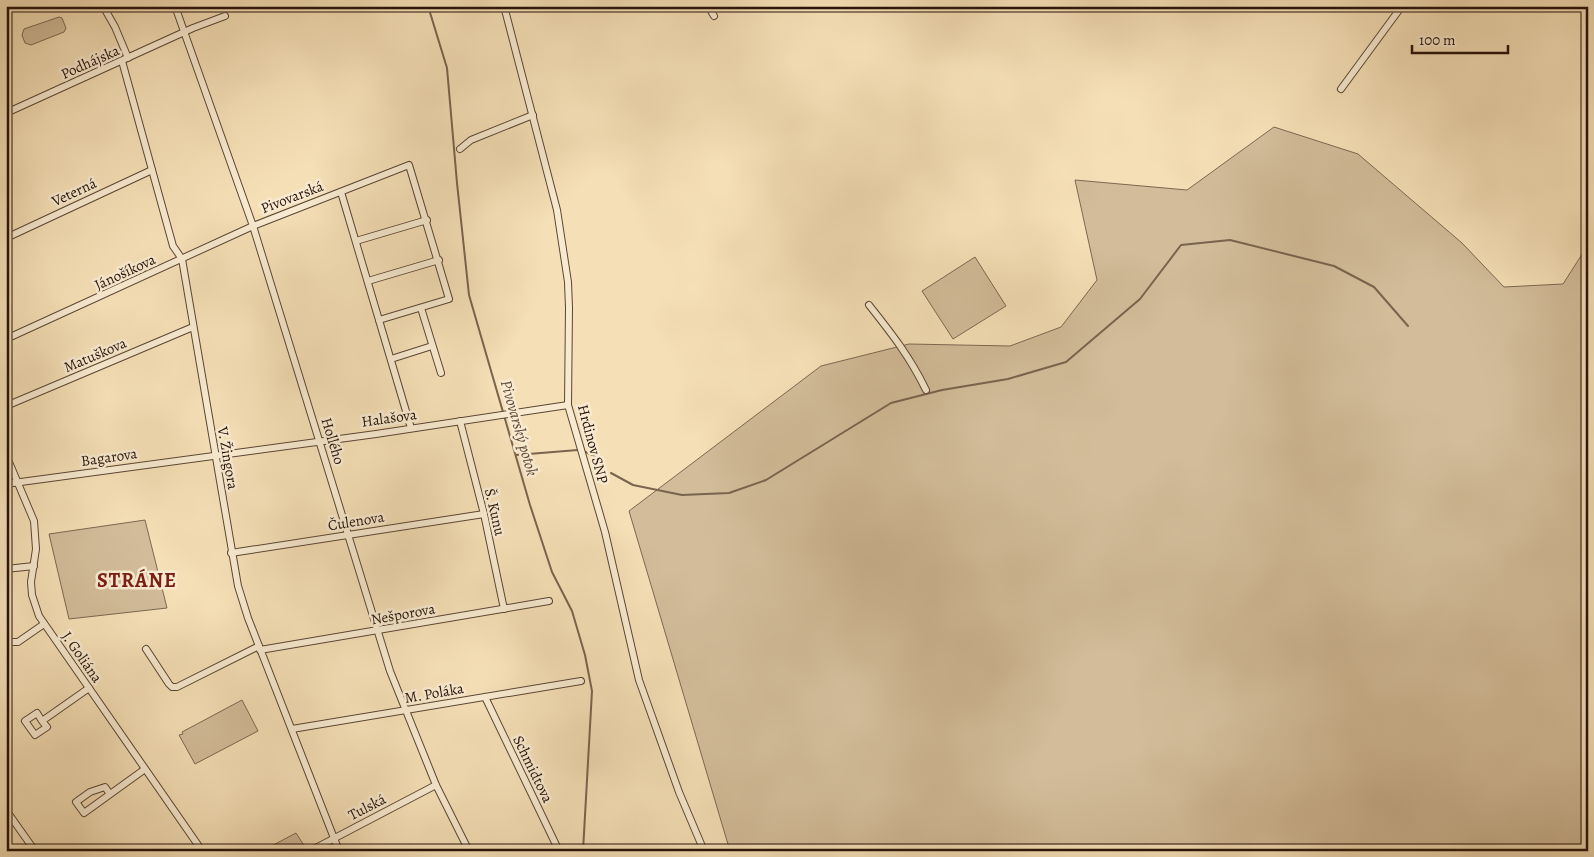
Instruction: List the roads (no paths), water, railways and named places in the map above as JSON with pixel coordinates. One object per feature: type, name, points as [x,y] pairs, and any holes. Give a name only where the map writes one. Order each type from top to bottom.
[{"type":"street","name":"V. Žingora","points":[[103,6],[115,27],[173,246],[182,259],[231,553],[242,600],[339,851]]},
{"type":"street","name":"Hollého","points":[[175,6],[253,226],[377,631],[405,711],[436,785],[469,851]]},
{"type":"street","name":"Hrdinov SNP","points":[[504,6],[557,210],[568,282],[568,405],[617,580],[639,680],[702,850]]},
{"type":"street","points":[[708,6],[714,16]]},
{"type":"street","points":[[1341,89],[1402,6]]},
{"type":"street","name":"Podhájska","points":[[6,113],[193,28],[225,16]]},
{"type":"street","points":[[460,149],[471,140],[533,115]]},
{"type":"street","name":"Pivovarská","points":[[253,226],[409,165],[450,299],[379,320]]},
{"type":"street","name":"Veterná","points":[[6,238],[152,170]]},
{"type":"street","name":"Pivovarská","points":[[341,192],[411,428]]},
{"type":"street","points":[[356,241],[426,220]]},
{"type":"street","name":"Jánošíkova","points":[[6,339],[253,226]]},
{"type":"street","points":[[368,281],[438,260]]},
{"type":"street","points":[[869,305],[903,349],[926,390]]},
{"type":"street","points":[[421,308],[441,373]]},
{"type":"street","name":"Matuškova","points":[[6,406],[193,327]]},
{"type":"street","points":[[391,360],[432,346]]},
{"type":"street","name":"Halašova","points":[[215,455],[568,405]]},
{"type":"street","name":"Š. Kunu","points":[[460,421],[484,514],[504,609]]},
{"type":"street","name":"J. Goliána","points":[[6,455],[34,521],[36,536],[31,582],[35,607],[44,624],[198,845],[199,851]]},
{"type":"street","name":"Bagarova","points":[[6,484],[215,455]]},
{"type":"street","name":"Čulenova","points":[[231,553],[484,514]]},
{"type":"street","points":[[6,569],[34,566]]},
{"type":"street","name":"Nešporova","points":[[146,650],[168,684],[172,687],[177,687],[260,648],[377,631],[550,601]]},
{"type":"street","points":[[6,642],[18,642],[44,624]]},
{"type":"street","name":"M. Poláka","points":[[292,729],[580,681]]},
{"type":"street","points":[[42,721],[88,688]]},
{"type":"street","name":"Schmidtova","points":[[485,697],[559,851]]},
{"type":"street","points":[[110,794],[105,787],[90,792],[76,802],[84,813],[145,770]]},
{"type":"street","name":"Tulská","points":[[310,851],[436,785]]},
{"type":"street","points":[[7,811],[35,851]]},
{"type":"street","points":[[171,851],[187,851]]},
{"type":"waterway","name":"Pivovarský potok","points":[[428,6],[447,68],[469,295],[530,505],[552,572],[572,611],[585,655],[592,691],[583,851]]},
{"type":"waterway","points":[[611,473],[633,485],[682,495],[729,493],[766,480],[891,403],[942,390],[1008,379],[1066,362],[1140,299],[1181,245],[1230,240],[1334,266],[1374,287],[1408,326]]},
{"type":"waterway","points":[[516,455],[578,450]]},
{"type":"waterway","points":[[583,451],[595,456],[601,463]]},
{"type":"district","name":"STRÁNE","points":[[137,580]]}]
